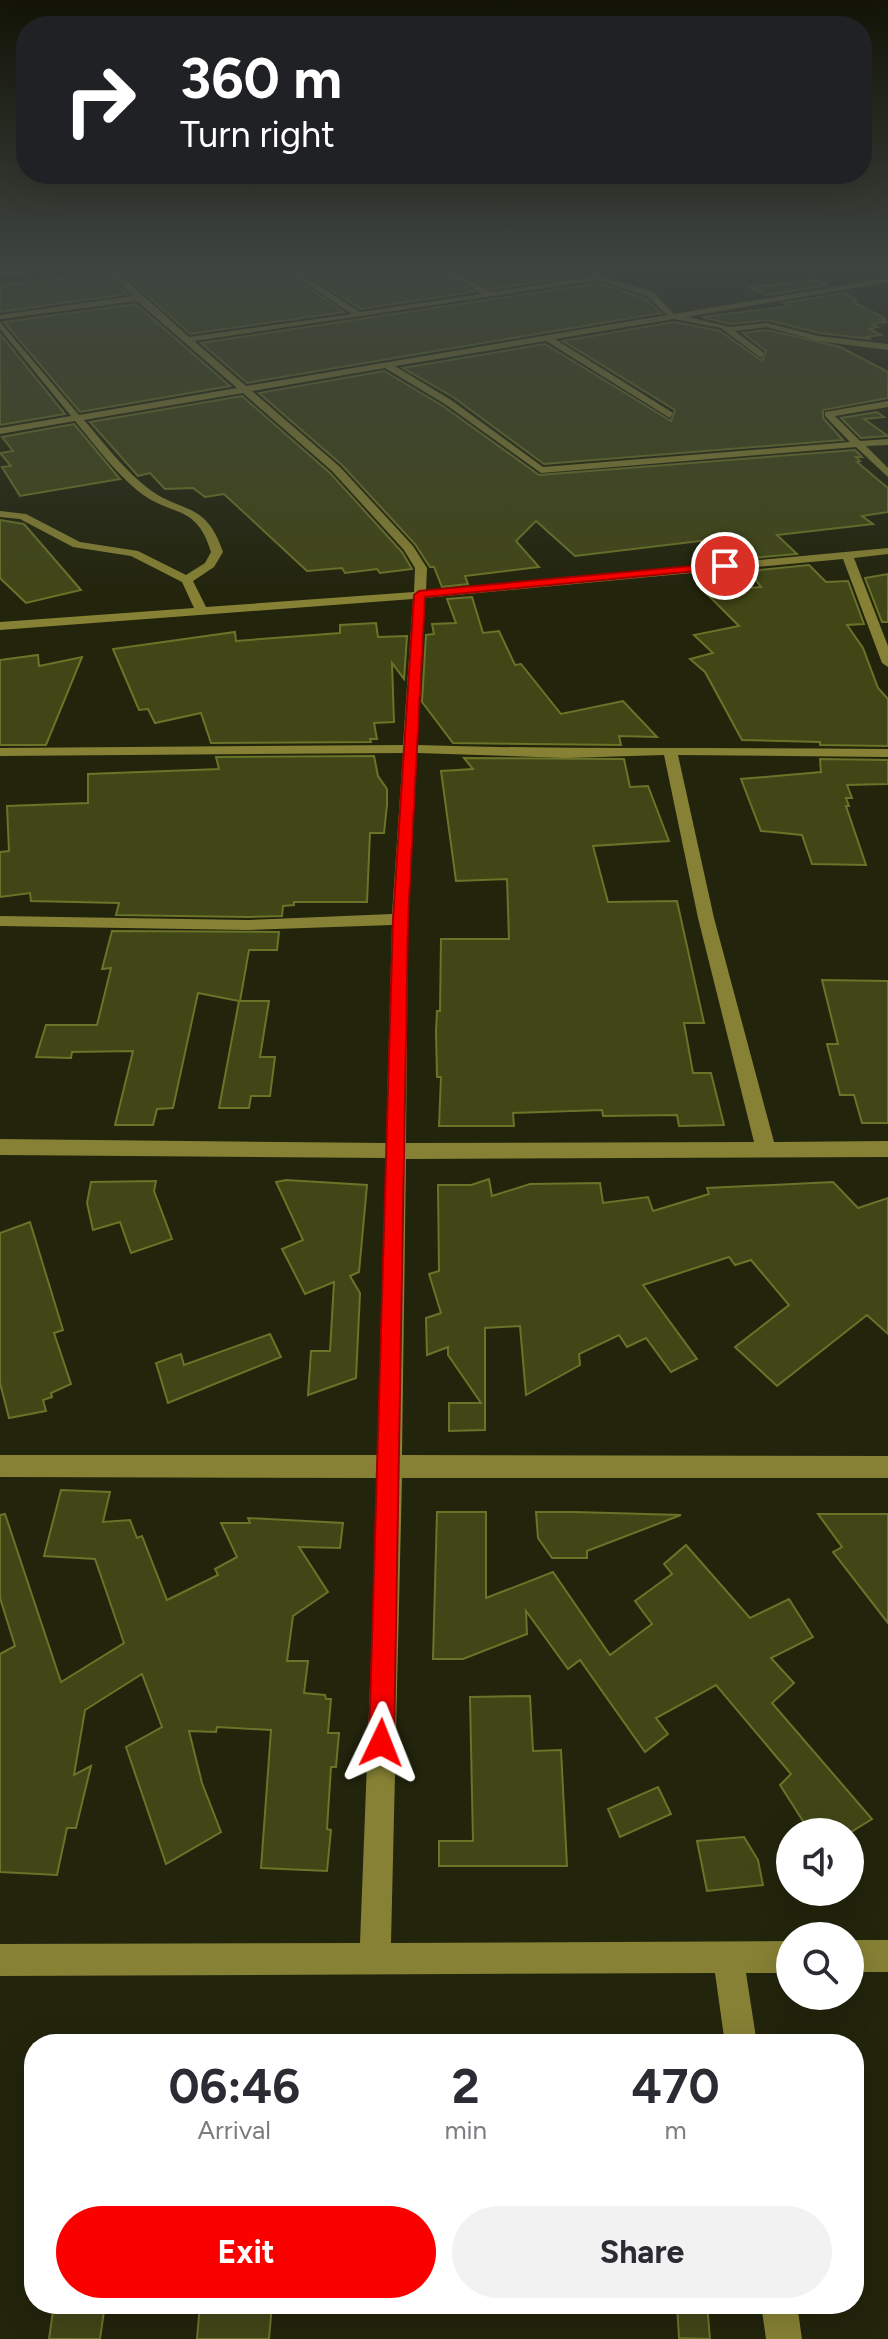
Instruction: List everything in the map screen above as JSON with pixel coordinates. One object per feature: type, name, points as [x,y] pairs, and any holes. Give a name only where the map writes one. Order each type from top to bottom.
[{"type":"street","points":[[44,378],[149,495],[185,508],[211,529],[217,552],[210,565],[187,580]]},
{"type":"street","points":[[233,378],[336,469],[409,548],[421,568],[400,919],[390,1467],[375,1957]]},
{"type":"street","points":[[0,431],[313,378]]},
{"type":"street","points":[[408,378],[448,402],[541,470],[695,455],[888,442]]},
{"type":"street","points":[[611,378],[670,415]]},
{"type":"street","points":[[888,404],[828,414],[888,474]]},
{"type":"street","points":[[0,514],[22,516],[77,545],[134,553],[187,580],[201,610]]},
{"type":"street","points":[[0,626],[419,595],[888,551]]},
{"type":"street","points":[[847,555],[888,663]]},
{"type":"street","points":[[0,752],[410,749],[566,754],[670,751],[888,753]]},
{"type":"street","points":[[670,751],[706,918],[766,1150]]},
{"type":"street","points":[[0,921],[248,925],[400,919]]},
{"type":"street","points":[[0,1147],[397,1151],[888,1149]]},
{"type":"street","points":[[0,1466],[888,1467]]},
{"type":"street","points":[[864,1956],[888,1956]]},
{"type":"street","points":[[728,1957],[740,2034]]},
{"type":"street","points":[[0,1960],[776,1957]]},
{"type":"street","points":[[780,2314],[784,2339]]},
{"type":"building","points":[[0,378],[36,378],[65,414],[0,425]]},
{"type":"building","points":[[51,378],[221,378],[230,386],[80,412]]},
{"type":"building","points":[[241,378],[276,378],[247,383]]},
{"type":"building","points":[[343,378],[396,378],[443,406],[539,475],[855,450],[862,457],[856,457],[860,461],[857,462],[888,488],[888,512],[862,516],[873,524],[777,535],[797,554],[740,559],[725,538],[575,556],[536,521],[516,541],[539,567],[465,576],[468,584],[442,587],[434,567],[430,567],[415,544],[342,465],[259,393]]},
{"type":"building","points":[[421,378],[601,378],[671,421],[675,410],[623,378],[888,378],[888,398],[823,410],[823,418],[843,440],[544,464],[453,397]]},
{"type":"building","points":[[242,396],[330,473],[402,552],[412,569],[380,573],[377,569],[345,573],[342,568],[307,571],[224,494],[205,497],[193,488],[165,489],[150,473],[138,476],[90,422]]},
{"type":"building","points":[[877,412],[884,417],[864,419],[888,436],[861,438],[841,418]]},
{"type":"building","points":[[74,424],[120,479],[20,496],[2,467],[11,466],[0,453],[13,451],[2,437]]},
{"type":"building","points":[[0,520],[24,524],[81,590],[26,603],[0,578]]},
{"type":"building","points":[[809,565],[826,582],[848,581],[864,624],[847,625],[863,648],[878,688],[888,699],[888,746],[742,740],[705,672],[690,659],[713,653],[694,635],[739,626],[705,592],[761,587],[749,571]]},
{"type":"building","points":[[888,574],[888,622],[882,622],[865,578]]},
{"type":"building","points":[[472,597],[483,633],[499,631],[515,665],[521,664],[561,714],[623,701],[657,737],[619,736],[621,745],[453,743],[422,702],[426,635],[434,634],[432,624],[456,623],[447,599]]},
{"type":"building","points":[[376,623],[378,637],[407,636],[404,679],[392,663],[394,722],[374,723],[377,739],[370,739],[371,742],[211,743],[201,713],[155,723],[148,709],[139,710],[113,649],[235,632],[236,641],[340,633],[340,625]]},
{"type":"building","points":[[38,655],[39,666],[82,657],[46,745],[0,745],[0,660]]},
{"type":"building","points":[[374,756],[378,776],[387,789],[387,805],[384,833],[370,833],[367,902],[294,902],[294,905],[283,906],[282,916],[248,917],[116,915],[119,903],[31,901],[30,893],[0,897],[0,852],[9,851],[7,806],[88,803],[88,774],[219,769],[216,757]]},
{"type":"building","points":[[464,758],[624,759],[630,787],[648,786],[669,841],[593,846],[608,902],[677,901],[704,1023],[684,1023],[693,1073],[711,1073],[724,1125],[679,1126],[677,1115],[603,1116],[602,1110],[513,1113],[514,1126],[439,1126],[441,1077],[437,1077],[436,1031],[437,1011],[440,1011],[441,939],[509,939],[507,879],[456,881],[441,771],[473,769]]},
{"type":"building","points":[[820,759],[888,760],[888,784],[847,785],[852,798],[846,798],[849,806],[846,806],[866,865],[812,864],[802,835],[761,831],[741,779],[821,772]]},
{"type":"building","points":[[112,931],[279,932],[277,950],[249,950],[240,1001],[269,1001],[260,1057],[275,1057],[270,1096],[251,1096],[249,1108],[219,1108],[239,1001],[198,993],[173,1108],[157,1109],[153,1125],[115,1125],[133,1051],[72,1052],[71,1058],[36,1057],[46,1025],[97,1025],[111,968],[102,969]]},
{"type":"building","points":[[822,980],[888,981],[888,1123],[862,1123],[854,1095],[840,1095],[827,1044],[838,1044]]},
{"type":"building","points":[[489,1179],[492,1196],[530,1184],[600,1183],[603,1203],[648,1197],[653,1211],[709,1194],[707,1188],[833,1182],[858,1208],[888,1198],[888,1334],[867,1315],[777,1386],[735,1347],[789,1305],[751,1260],[735,1265],[729,1257],[643,1285],[697,1359],[671,1372],[646,1338],[627,1347],[619,1335],[579,1354],[580,1365],[526,1395],[520,1326],[485,1328],[485,1430],[449,1431],[449,1403],[481,1403],[448,1355],[448,1347],[427,1355],[426,1318],[441,1313],[429,1274],[439,1271],[438,1185],[471,1185]]},
{"type":"building","points":[[156,1181],[154,1191],[172,1239],[131,1253],[120,1222],[93,1230],[87,1203],[91,1182]]},
{"type":"building","points":[[276,1182],[367,1185],[359,1272],[350,1276],[360,1293],[356,1378],[308,1395],[311,1351],[330,1351],[334,1282],[305,1294],[282,1249],[303,1240]]},
{"type":"building","points":[[30,1222],[63,1330],[54,1333],[71,1384],[43,1400],[46,1411],[9,1418],[0,1383],[0,1233]]},
{"type":"building","points":[[270,1334],[281,1357],[168,1403],[156,1363],[181,1354],[184,1365]]},
{"type":"building","points":[[61,1490],[110,1492],[103,1522],[130,1520],[137,1538],[142,1536],[167,1600],[218,1575],[215,1569],[237,1557],[221,1523],[250,1523],[248,1518],[343,1523],[340,1548],[299,1547],[328,1592],[293,1616],[287,1661],[308,1661],[304,1693],[325,1695],[326,1699],[331,1699],[328,1733],[339,1733],[336,1767],[331,1767],[327,1829],[331,1830],[327,1871],[261,1868],[271,1730],[217,1727],[216,1732],[189,1731],[202,1783],[221,1832],[166,1864],[126,1747],[162,1727],[142,1674],[85,1710],[74,1775],[91,1766],[76,1828],[67,1828],[57,1875],[0,1872],[0,1654],[15,1646],[0,1598],[0,1515],[5,1514],[61,1682],[124,1643],[95,1559],[44,1556]]},
{"type":"building","points":[[437,1512],[486,1512],[486,1598],[553,1572],[610,1655],[652,1624],[635,1601],[672,1574],[664,1564],[686,1545],[750,1618],[789,1599],[813,1637],[771,1658],[794,1683],[772,1703],[872,1819],[864,1824],[864,1818],[801,1818],[780,1785],[791,1774],[716,1685],[656,1718],[668,1734],[645,1752],[580,1660],[568,1669],[526,1611],[527,1634],[463,1659],[433,1659]]},
{"type":"building","points":[[536,1512],[681,1515],[587,1551],[587,1558],[552,1558],[538,1538]]},
{"type":"building","points":[[818,1514],[888,1514],[888,1623],[833,1552],[842,1547]]},
{"type":"building","points":[[530,1696],[533,1751],[561,1750],[567,1866],[439,1866],[439,1841],[473,1841],[470,1697]]},
{"type":"building","points":[[658,1787],[671,1814],[620,1837],[608,1809]]},
{"type":"building","points":[[744,1837],[758,1860],[763,1885],[707,1891],[697,1841]]},
{"type":"building","points":[[53,2314],[104,2314],[100,2339],[49,2339]]},
{"type":"building","points":[[199,2314],[271,2314],[269,2339],[197,2339]]},
{"type":"building","points":[[678,2314],[708,2314],[710,2339],[679,2338]]},
{"type":"route","points":[[381,1743],[393,1341],[400,919],[419,595],[725,566]]}]
